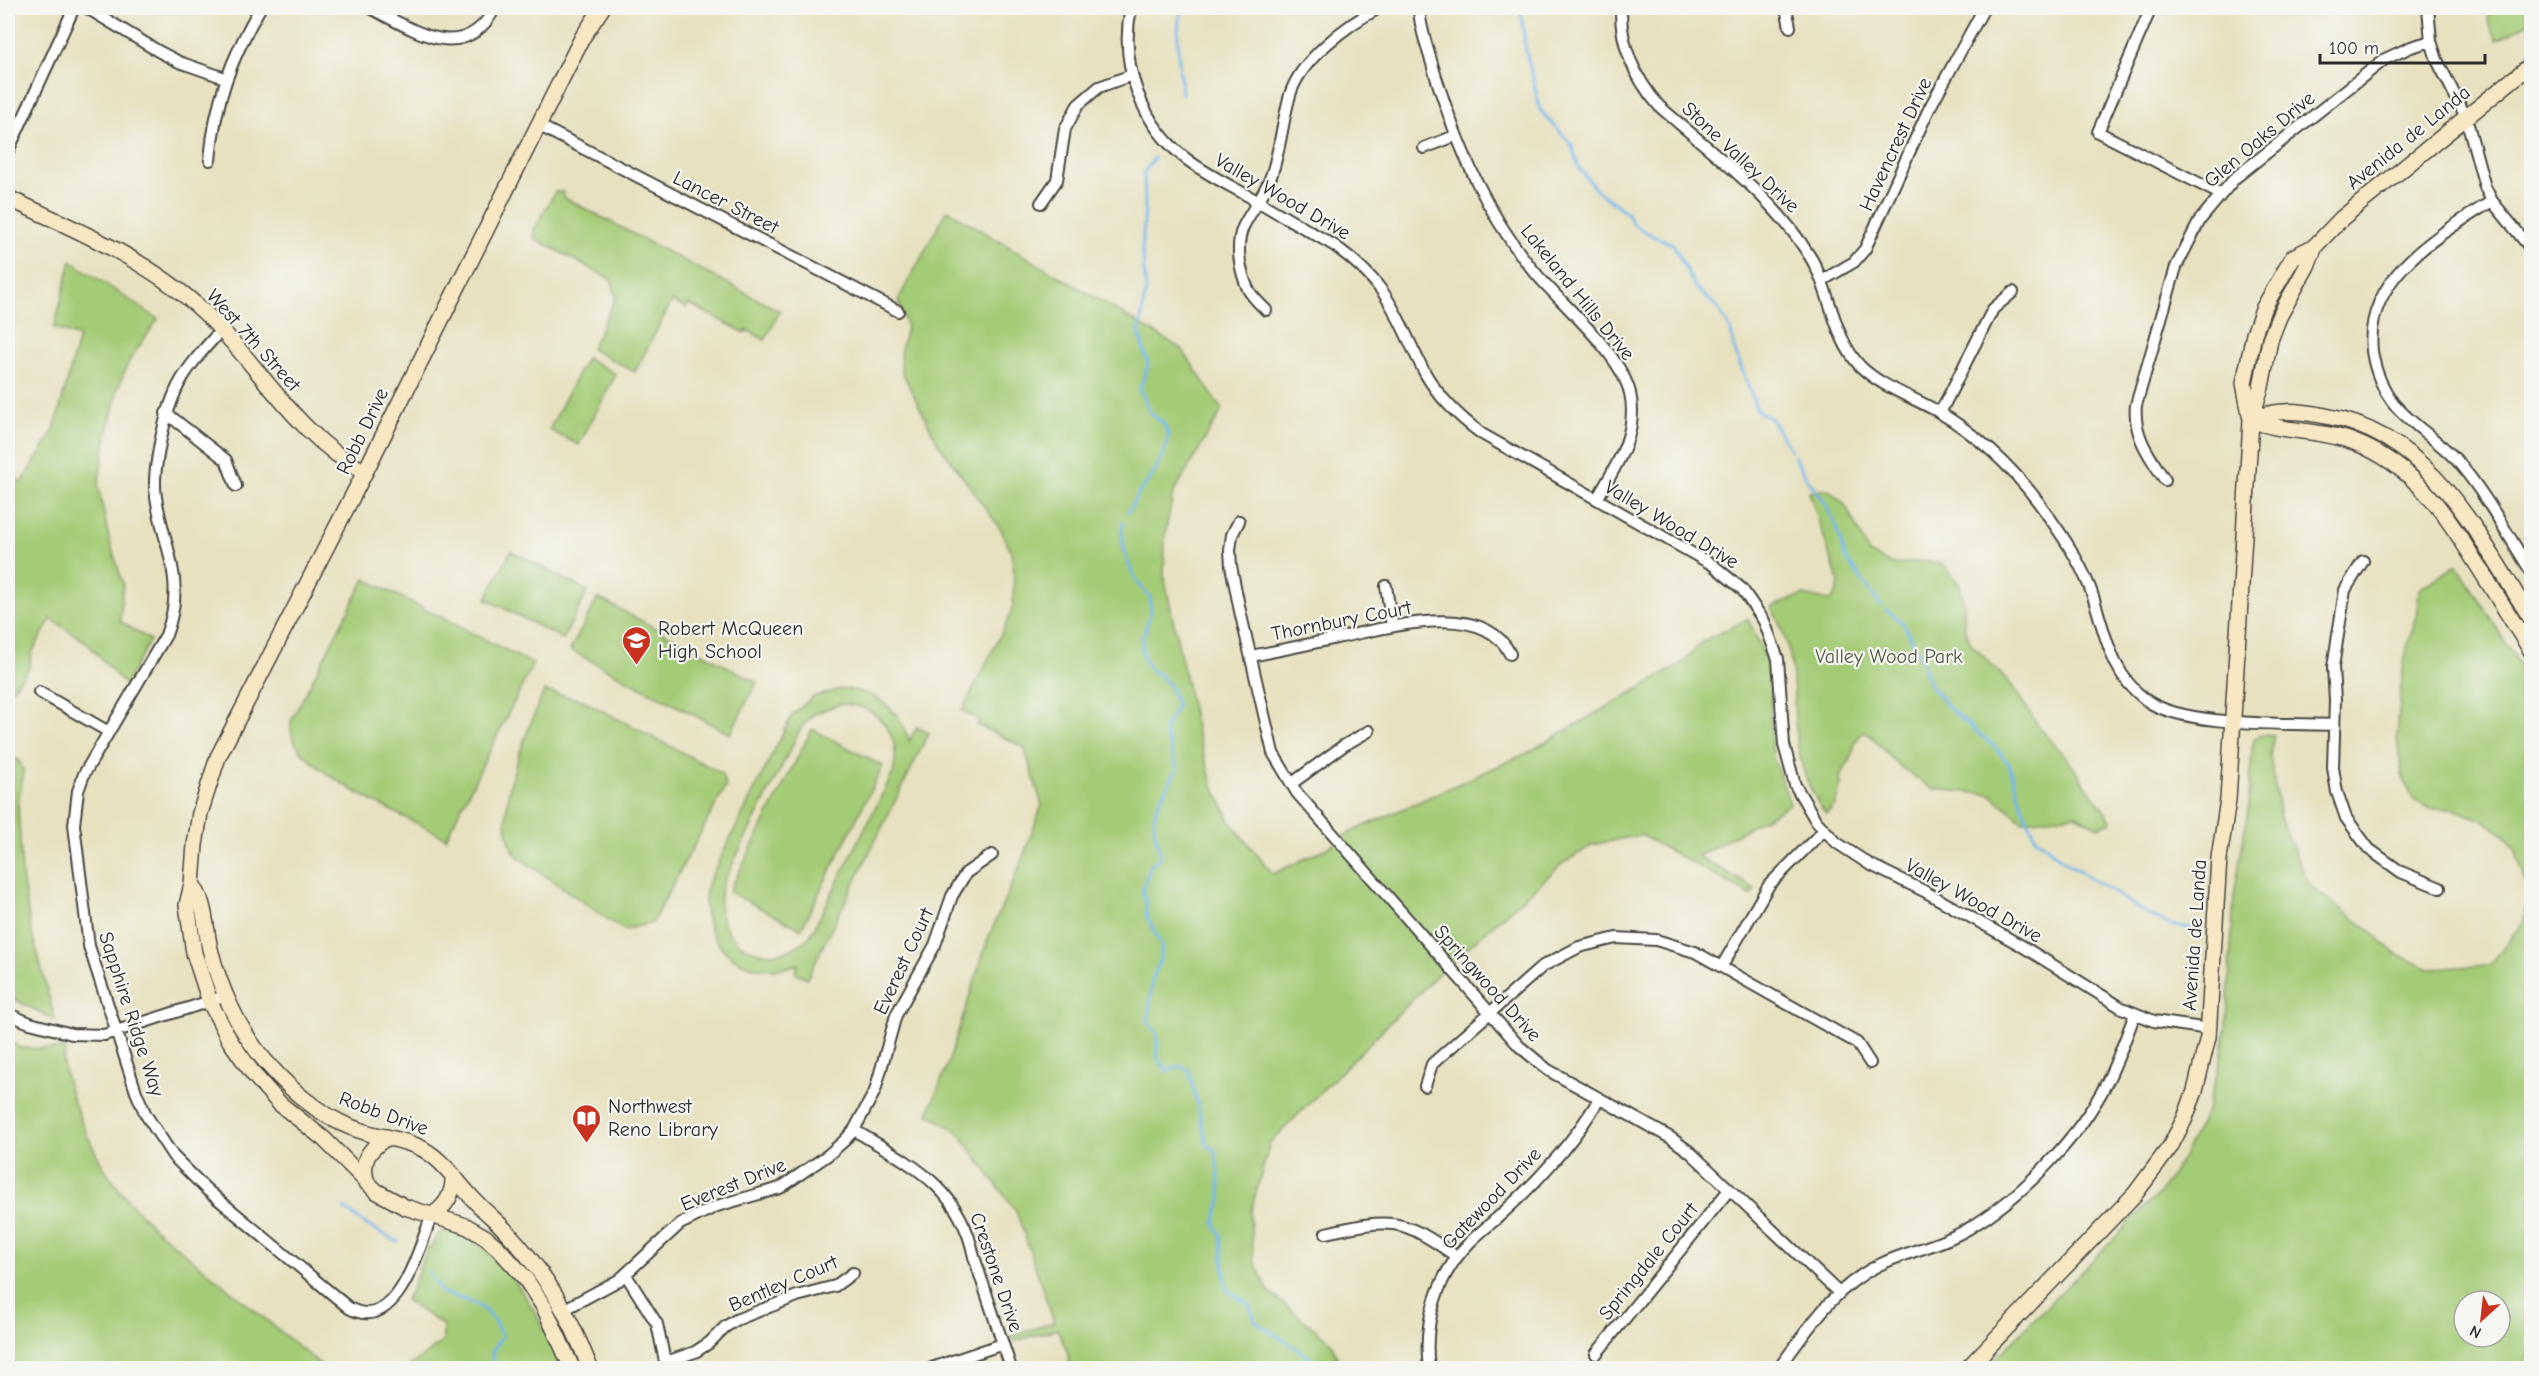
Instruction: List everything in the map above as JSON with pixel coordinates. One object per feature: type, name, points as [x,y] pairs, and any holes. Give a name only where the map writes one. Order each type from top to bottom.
[{"type":"street","points":[[8,151],[74,8]]},
{"type":"street","points":[[87,8],[179,62],[225,78]]},
{"type":"street","points":[[210,160],[214,123],[225,78],[260,8]]},
{"type":"street","points":[[370,8],[431,37],[443,40],[465,37],[476,32],[494,11]]},
{"type":"street","name":"Robb Drive","points":[[572,1368],[544,1307],[512,1262],[485,1238],[466,1226],[396,1203],[367,1183],[340,1154],[293,1116],[261,1084],[230,1041],[210,1002],[194,953],[187,898],[192,884],[200,813],[218,757],[365,472],[582,38],[602,8]]},
{"type":"street","name":"Valley Wood Drive","points":[[1131,8],[1128,39],[1132,75],[1147,113],[1172,147],[1204,171],[1335,246],[1368,274],[1394,310],[1436,391],[1465,422],[1482,434],[1713,565],[1742,589],[1764,621],[1778,659],[1784,745],[1788,765],[1804,803],[1824,830],[1853,855],[1944,902],[2135,1014],[2174,1025],[2209,1029]]},
{"type":"street","points":[[1266,310],[1249,291],[1239,251],[1242,229],[1272,172],[1290,93],[1296,79],[1318,53],[1366,15],[1379,8]]},
{"type":"street","name":"Lakeland Hills Drive","points":[[1419,8],[1422,31],[1455,136],[1480,190],[1516,248],[1608,353],[1625,378],[1632,407],[1629,436],[1624,452],[1597,500]]},
{"type":"street","name":"Stone Valley Drive","points":[[1621,8],[1623,41],[1628,59],[1647,93],[1781,217],[1811,258],[1823,280],[1839,331],[1853,358],[1875,378],[1940,413],[1997,456],[2019,479],[2055,525],[2090,588],[2115,666],[2133,690],[2159,708],[2174,714],[2232,720],[2334,725]]},
{"type":"street","points":[[1786,8],[1790,27]]},
{"type":"street","name":"Havencrest Drive","points":[[1823,280],[1854,262],[1865,249],[1929,109],[1984,8]]},
{"type":"street","points":[[2151,8],[2098,132],[2220,194]]},
{"type":"street","points":[[2427,8],[2432,41],[2444,76],[2466,117],[2479,171],[2492,201],[2532,250]]},
{"type":"street","name":"Glen Oaks Drive","points":[[2165,480],[2140,440],[2136,428],[2136,405],[2176,267],[2200,220],[2235,178],[2385,59],[2411,47],[2432,41]]},
{"type":"street","name":"Avenida de Landa","points":[[1968,1368],[2135,1194],[2154,1171],[2170,1147],[2188,1109],[2203,1064],[2209,1029],[2219,858],[2228,800],[2251,420],[2244,383],[2254,334],[2263,309],[2293,257],[2315,246],[2342,218],[2532,64]]},
{"type":"street","points":[[1041,203],[1057,180],[1065,129],[1078,105],[1099,87],[1132,75]]},
{"type":"street","name":"Lancer Street","points":[[538,125],[898,311]]},
{"type":"street","points":[[1424,148],[1455,136]]},
{"type":"street","name":"West 7th Street","points":[[8,198],[104,244],[144,266],[179,291],[222,329],[305,427],[336,456],[365,472]]},
{"type":"street","points":[[2492,201],[2449,229],[2403,267],[2391,280],[2376,311],[2372,344],[2378,376],[2390,398],[2406,416],[2458,462],[2473,480],[2532,573]]},
{"type":"street","points":[[1940,413],[1993,309],[2013,292]]},
{"type":"street","name":"Sapphire Ridge Way","points":[[222,329],[188,367],[174,391],[166,413],[155,482],[156,498],[173,570],[175,603],[166,635],[84,774],[78,790],[74,825],[89,946],[146,1115],[173,1156],[207,1190],[349,1308],[369,1314],[379,1312],[392,1301],[404,1284],[432,1215]]},
{"type":"street","points":[[2251,420],[2266,412],[2280,411],[2331,417],[2366,426],[2407,450],[2427,468],[2462,508],[2532,620]]},
{"type":"street","points":[[166,413],[226,460],[236,486]]},
{"type":"street","points":[[2251,420],[2273,428],[2310,432],[2354,442],[2395,465],[2417,481],[2448,519],[2532,652]]},
{"type":"street","points":[[1239,521],[1232,535],[1231,566],[1251,656]]},
{"type":"street","points":[[2362,561],[2345,591],[2333,667],[2332,768],[2340,807],[2361,840],[2378,857],[2401,872],[2440,888]]},
{"type":"street","points":[[1386,586],[1392,626]]},
{"type":"street","name":"Thornbury Court","points":[[1269,739],[1251,656],[1412,622],[1444,621],[1475,626],[1496,634],[1510,654]]},
{"type":"street","points":[[39,692],[109,732]]},
{"type":"street","points":[[1291,784],[1343,746],[1370,731]]},
{"type":"street","name":"Springwood Drive","points":[[1269,739],[1273,753],[1291,784],[1489,1013],[1533,1059],[1548,1070],[1671,1138],[1690,1152],[1839,1293]]},
{"type":"street","points":[[1722,966],[1769,885],[1824,830]]},
{"type":"street","name":"Everest Court","points":[[854,1130],[875,1091],[896,1015],[935,945],[952,896],[966,873],[992,855]]},
{"type":"street","name":"Robb Drive","points":[[192,884],[201,899],[209,945],[226,996],[253,1046],[296,1093],[331,1118],[363,1132],[410,1143],[424,1149],[441,1162],[524,1251],[565,1309],[590,1368]]},
{"type":"street","points":[[1425,1086],[1432,1064],[1543,966],[1561,955],[1598,941],[1637,938],[1656,940],[1695,952],[1722,966],[1857,1043],[1870,1063]]},
{"type":"street","points":[[8,1014],[30,1023],[88,1036],[117,1032],[226,996]]},
{"type":"street","points":[[1779,1368],[1822,1309],[1839,1293],[1878,1265],[1965,1231],[1986,1218],[2030,1180],[2072,1134],[2096,1101],[2107,1081],[2135,1014]]},
{"type":"street","name":"Gatewood Drive","points":[[1428,1368],[1427,1333],[1431,1312],[1437,1291],[1457,1257],[1470,1242],[1509,1207],[1574,1136],[1599,1099]]},
{"type":"street","name":"Everest Drive","points":[[565,1309],[626,1275],[680,1224],[717,1206],[780,1188],[828,1155],[854,1130]]},
{"type":"street","name":"Crestone Drive","points":[[854,1130],[928,1176],[951,1200],[970,1240],[1011,1368]]},
{"type":"street","points":[[367,1183],[363,1164],[366,1156],[387,1137]]},
{"type":"street","points":[[432,1215],[451,1195],[453,1176]]},
{"type":"street","name":"Springdale Court","points":[[1596,1354],[1729,1190]]},
{"type":"street","points":[[1326,1233],[1368,1224],[1399,1224],[1429,1236],[1457,1257]]},
{"type":"street","name":"Bentley Court","points":[[666,1365],[695,1352],[725,1326],[736,1320],[797,1296],[835,1286],[853,1273]]},
{"type":"street","points":[[626,1275],[657,1324],[666,1365]]},
{"type":"street","points":[[932,1368],[1003,1344]]},
{"type":"green space","points":[[2488,8],[2531,8],[2531,22],[2497,40],[2488,21]]},
{"type":"green space","points":[[555,192],[564,192],[563,197],[780,311],[765,340],[747,330],[745,333],[689,304],[686,308],[672,301],[635,372],[591,349],[617,295],[613,291],[614,286],[610,279],[534,238],[534,230]]},
{"type":"green space","points":[[947,210],[1182,349],[1222,410],[1173,494],[1165,535],[1164,576],[1197,733],[1213,785],[1232,824],[1273,874],[1329,847],[1347,834],[1527,753],[1680,665],[1703,641],[1748,619],[1766,660],[1771,691],[1770,724],[1773,757],[1790,804],[1698,856],[1755,889],[1751,895],[1641,835],[1592,845],[1562,864],[1439,973],[1270,1143],[1250,1214],[1254,1261],[1269,1292],[1331,1342],[1341,1368],[1069,1368],[1068,1353],[1057,1329],[1014,1341],[1012,1336],[1054,1322],[1017,1213],[962,1137],[951,1127],[928,1114],[948,1063],[989,936],[1020,865],[1042,805],[1024,747],[977,725],[979,720],[962,711],[1008,620],[1013,605],[1014,571],[1011,552],[1002,531],[938,443],[902,372],[900,353],[907,327],[898,300]]},
{"type":"green space","points":[[71,261],[158,319],[129,361],[118,388],[98,486],[110,542],[123,584],[120,621],[150,640],[125,685],[87,643],[51,619],[32,652],[29,668],[8,691],[8,472],[22,483],[54,430],[79,337],[54,328]]},
{"type":"green space","points":[[586,358],[616,374],[579,445],[549,430]]},
{"type":"green space","name":"Valley Wood Park","points":[[1828,489],[1846,506],[1869,553],[1893,565],[1927,560],[1944,565],[1960,585],[1964,606],[1964,627],[1971,644],[2010,683],[2040,728],[2066,757],[2112,822],[2098,827],[2075,815],[2022,821],[1990,794],[1932,789],[1898,765],[1870,735],[1863,732],[1855,742],[1851,759],[1840,776],[1841,785],[1835,805],[1826,814],[1811,790],[1804,771],[1795,723],[1792,668],[1782,629],[1771,607],[1803,595],[1829,601],[1836,594],[1839,583],[1809,492]]},
{"type":"green space","points":[[511,551],[588,591],[563,639],[486,599]]},
{"type":"green space","points":[[2457,565],[2531,683],[2532,1348],[2521,1368],[1986,1368],[2160,1192],[2180,1162],[2208,1108],[2221,1059],[2227,1018],[2234,896],[2249,804],[2252,747],[2255,738],[2262,735],[2274,736],[2270,756],[2280,818],[2309,885],[2371,931],[2394,953],[2429,969],[2490,965],[2523,923],[2529,892],[2515,849],[2502,833],[2483,820],[2453,809],[2430,809],[2413,799],[2402,775],[2397,738],[2402,675],[2408,643],[2416,619],[2419,589]]},
{"type":"green space","points":[[365,579],[533,664],[446,838],[331,777],[301,751],[293,737],[291,721]]},
{"type":"green space","points":[[598,598],[757,682],[730,734],[570,650]]},
{"type":"green space","points":[[841,689],[865,693],[884,703],[892,711],[905,730],[909,741],[917,727],[929,733],[807,978],[795,972],[798,964],[778,969],[759,968],[742,963],[727,953],[716,940],[708,924],[705,906],[707,885],[792,715],[813,697]],"holes":[[[840,704],[854,705],[876,716],[891,734],[895,759],[893,773],[810,936],[793,948],[776,953],[759,952],[744,946],[731,935],[723,921],[720,903],[723,883],[801,728],[814,714]]]},
{"type":"green space","points":[[544,691],[582,700],[721,773],[726,786],[652,923],[623,930],[518,857],[509,840],[506,821],[513,775],[528,729]]},
{"type":"green space","points":[[812,729],[883,766],[801,929],[729,892]]},
{"type":"green space","points":[[8,754],[19,761],[24,772],[18,803],[22,876],[30,925],[55,1020],[8,996]]},
{"type":"green space","points":[[8,1039],[20,1048],[66,1049],[63,1062],[65,1074],[80,1118],[100,1161],[122,1194],[154,1228],[320,1364],[333,1368],[8,1368]]},
{"type":"green space","points":[[443,1229],[463,1235],[482,1246],[500,1263],[544,1328],[562,1368],[407,1368],[443,1341],[443,1325],[405,1300],[411,1291],[428,1247],[431,1248],[437,1235],[444,1231]]},
{"type":"waterway","points":[[1182,94],[1178,25],[1184,8]]},
{"type":"waterway","points":[[1521,8],[1525,46],[1540,110],[1572,145],[1578,166],[1596,190],[1626,212],[1634,225],[1673,244],[1695,287],[1717,307],[1731,330],[1734,348],[1757,410],[1771,419],[1791,451]]},
{"type":"waterway","points":[[1128,512],[1154,473],[1164,453],[1169,435],[1163,423],[1150,413],[1140,389],[1148,364],[1139,333],[1146,289],[1142,250],[1145,208],[1144,172],[1154,158]]},
{"type":"waterway","points":[[1794,456],[1834,521],[1846,559],[1881,606]]},
{"type":"waterway","points":[[1123,523],[1123,542],[1128,563],[1132,573],[1150,597],[1151,611],[1142,640],[1143,657],[1151,671],[1159,674],[1170,686],[1177,706],[1164,729],[1177,768],[1155,813],[1155,830],[1160,857],[1150,867],[1142,892],[1146,903],[1146,914],[1162,947],[1159,964],[1152,980],[1148,1023],[1157,1033],[1158,1059],[1167,1071],[1181,1066],[1189,1070],[1207,1145],[1216,1152],[1221,1200],[1214,1223],[1221,1235],[1226,1289],[1249,1305],[1256,1322],[1309,1357],[1318,1368]]},
{"type":"waterway","points":[[1886,610],[1903,623],[1921,658],[1929,683],[1948,707],[1996,748],[2009,764],[2024,812],[2036,838],[2062,860],[2149,915],[2170,925],[2191,928]]},
{"type":"waterway","points":[[344,1208],[368,1226],[398,1242]]},
{"type":"waterway","points":[[428,1271],[441,1292],[478,1305],[496,1324],[502,1336],[492,1352],[493,1368]]},
{"type":"place","name":"Robert McQueen High School","points":[[637,666]]},
{"type":"place","name":"Northwest Reno Library","points":[[587,1144]]}]
